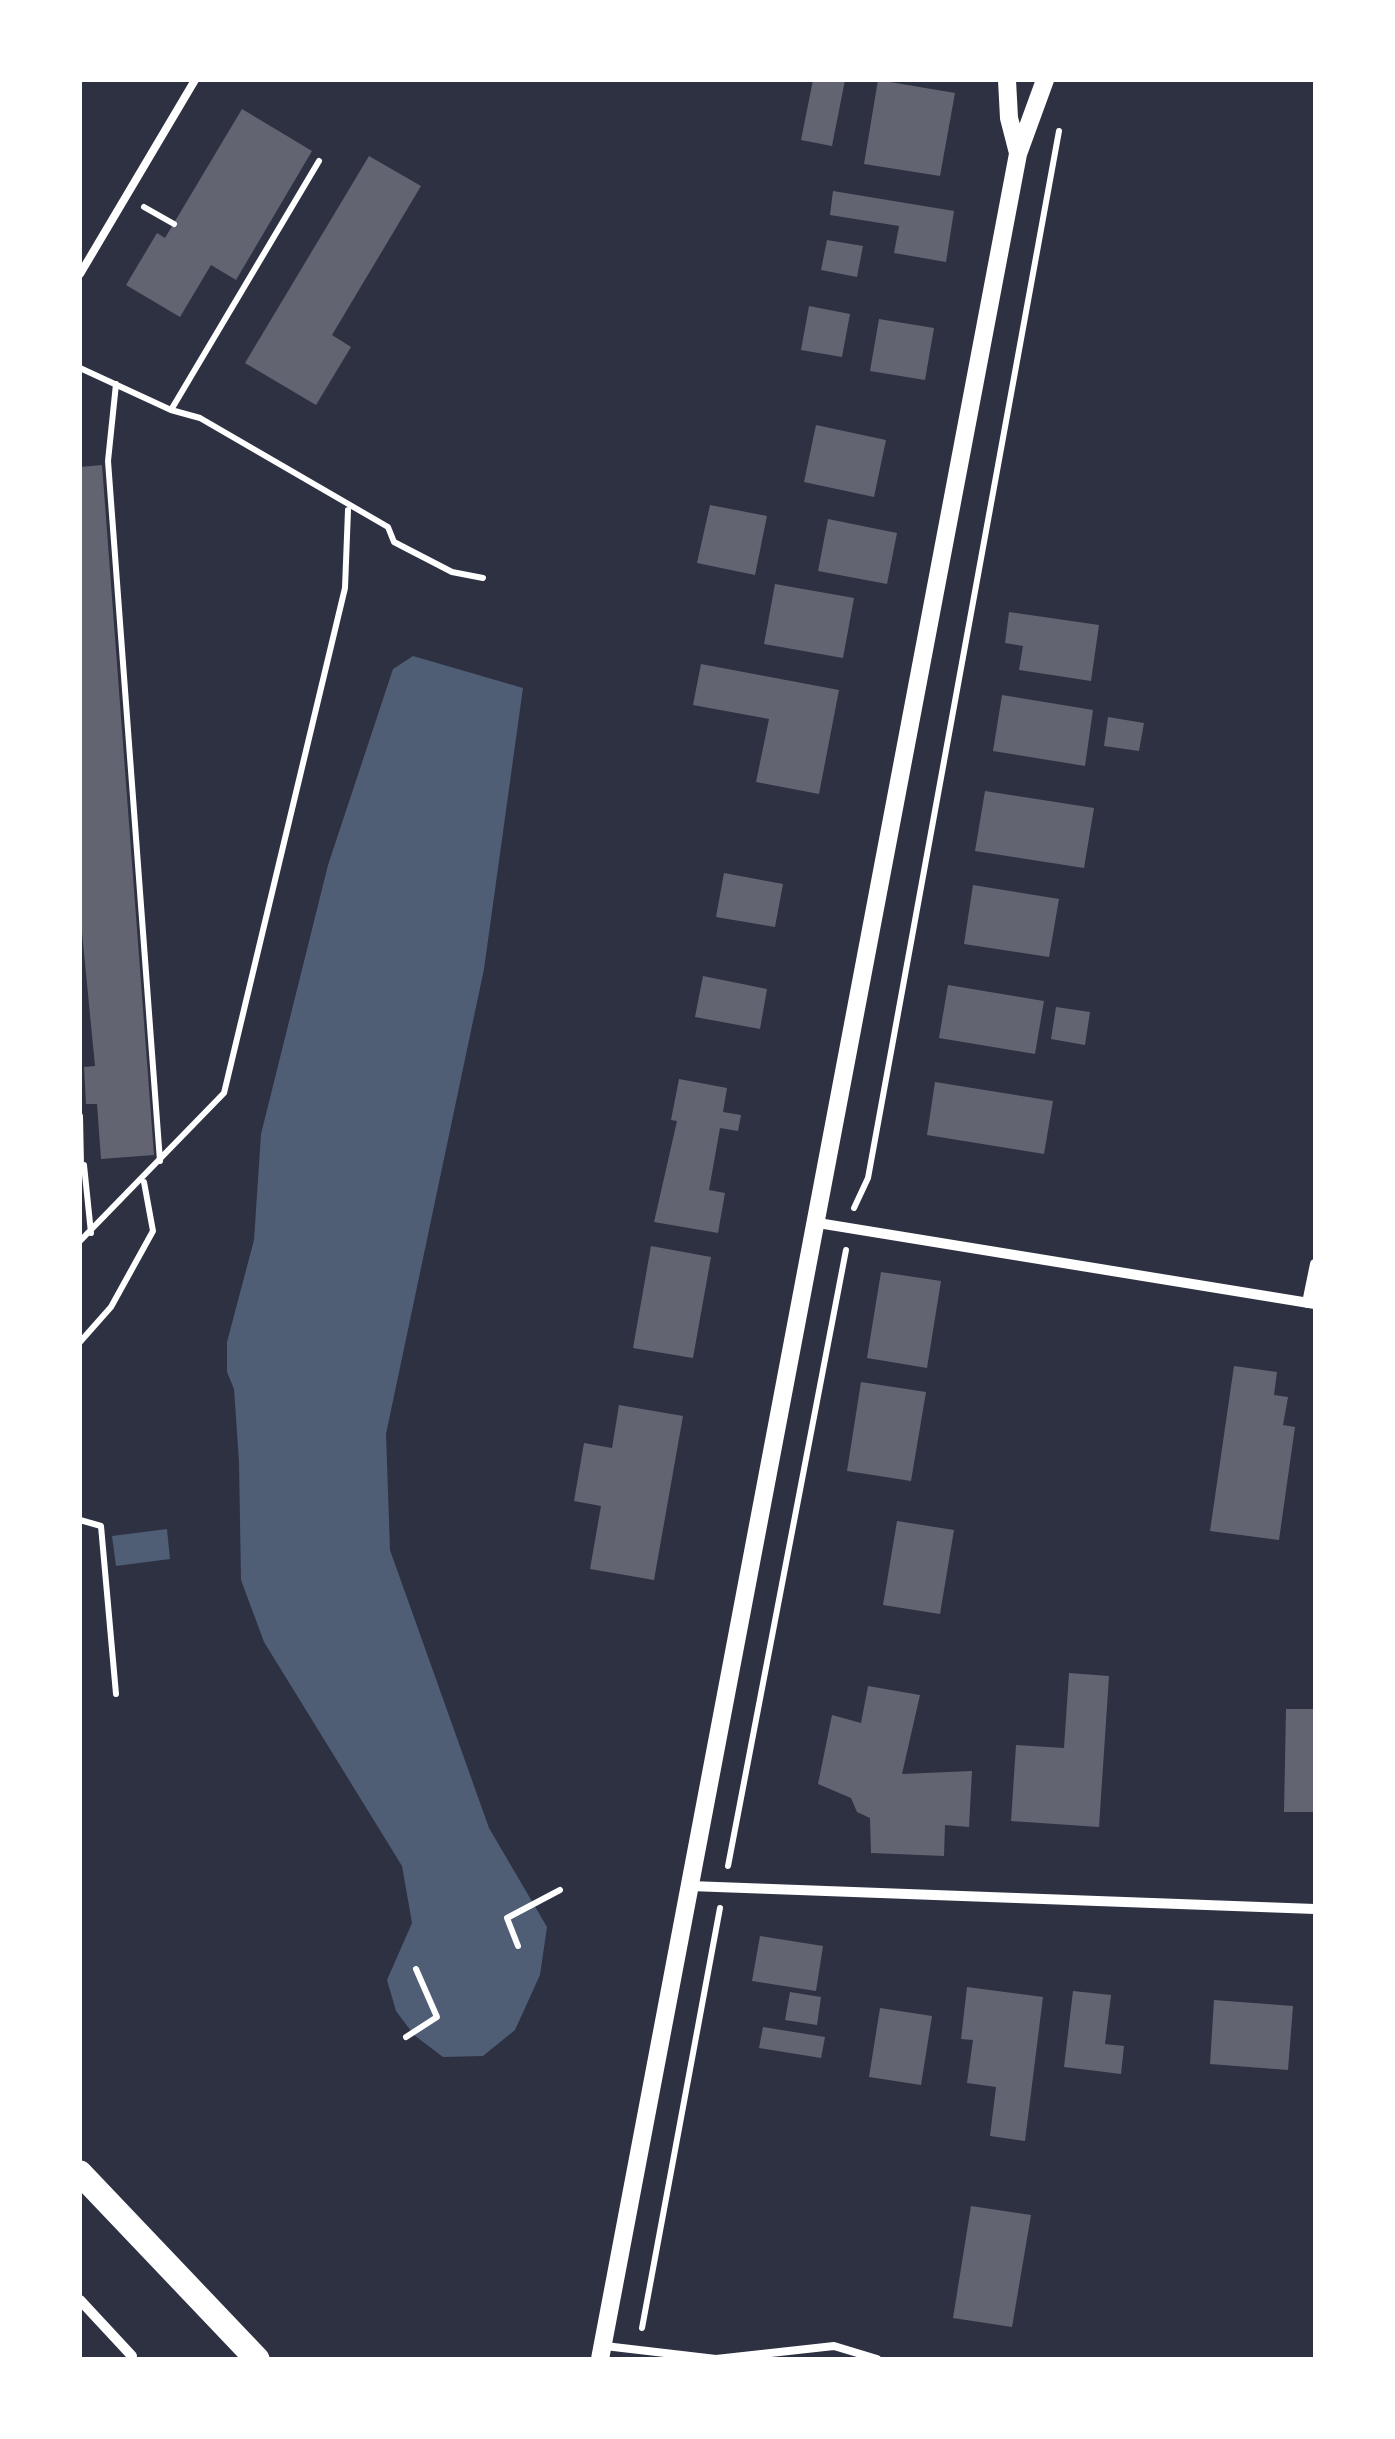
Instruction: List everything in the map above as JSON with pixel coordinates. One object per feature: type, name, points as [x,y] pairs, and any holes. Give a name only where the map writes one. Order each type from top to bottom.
[{"type":"main road","points":[[80,2174],[257,2359]]},
{"type":"street","points":[[1007,80],[1009,118],[1018,154]]},
{"type":"street","points":[[598,2355],[818,1224],[1018,154],[1046,80]]},
{"type":"street","points":[[818,1224],[1311,1304],[1315,1264]]},
{"type":"street","points":[[690,1886],[1315,1910]]},
{"type":"street","points":[[80,2300],[132,2356]]},
{"type":"lane","points":[[80,274],[195,80]]},
{"type":"lane","points":[[598,2355],[638,2350],[716,2359],[834,2346],[878,2359]]},
{"type":"path","points":[[638,2350],[850,1230],[856,1200],[868,1178],[1060,125],[1032,121]]},
{"type":"path","points":[[170,410],[319,162]]},
{"type":"path","points":[[125,197],[174,224]]},
{"type":"path","points":[[80,368],[170,410],[200,418],[388,527],[394,542],[452,572],[483,578]]},
{"type":"path","points":[[116,384],[108,461],[160,1162]]},
{"type":"path","points":[[80,1241],[144,1180],[224,1093],[344,588],[348,510]]},
{"type":"path","points":[[80,1116],[90,1233]]},
{"type":"path","points":[[80,1342],[112,1307],[154,1231],[144,1180]]},
{"type":"path","points":[[80,1520],[101,1526],[116,1694]]},
{"type":"path","points":[[518,1946],[507,1918],[560,1890]]},
{"type":"path","points":[[406,2038],[437,2018],[416,1969]]},
{"type":"water","points":[[413,656],[523,688],[484,969],[386,1434],[390,1550],[489,1828],[547,1927],[540,1975],[515,2030],[483,2056],[443,2057],[414,2035],[396,2011],[387,1980],[412,1923],[402,1866],[264,1642],[241,1580],[239,1462],[234,1389],[227,1372],[227,1342],[254,1240],[261,1134],[328,865],[393,669]]},
{"type":"water","points":[[167,1529],[170,1559],[116,1566],[112,1536]]},
{"type":"building","points":[[813,80],[845,80],[832,146],[801,140]]},
{"type":"building","points":[[878,80],[955,93],[940,176],[864,164]]},
{"type":"building","points":[[242,109],[312,151],[236,280],[211,265],[180,317],[126,285],[157,233],[165,238]]},
{"type":"building","points":[[369,156],[421,186],[332,335],[351,347],[316,405],[245,363]]},
{"type":"building","points":[[833,191],[954,211],[946,262],[894,253],[899,226],[830,215]]},
{"type":"building","points":[[827,240],[863,246],[857,277],[821,270]]},
{"type":"building","points":[[809,306],[850,314],[842,357],[801,350]]},
{"type":"building","points":[[879,319],[934,328],[925,380],[870,371]]},
{"type":"building","points":[[816,425],[886,440],[874,497],[804,482]]},
{"type":"building","points":[[102,465],[154,1155],[101,1159],[97,1104],[86,1104],[84,1067],[95,1066],[80,912],[80,467]]},
{"type":"building","points":[[710,505],[767,516],[755,575],[697,563]]},
{"type":"building","points":[[828,519],[897,533],[887,584],[818,571]]},
{"type":"building","points":[[775,584],[854,598],[843,658],[764,644]]},
{"type":"building","points":[[1009,612],[1099,625],[1091,681],[1019,670],[1023,646],[1005,643]]},
{"type":"building","points":[[701,664],[839,690],[819,794],[756,782],[769,719],[693,705]]},
{"type":"building","points":[[1002,695],[1093,710],[1085,766],[993,751]]},
{"type":"building","points":[[1108,717],[1144,723],[1139,751],[1104,746]]},
{"type":"building","points":[[985,791],[1094,808],[1084,868],[975,851]]},
{"type":"building","points":[[724,873],[783,884],[775,927],[716,917]]},
{"type":"building","points":[[973,885],[1059,899],[1049,957],[964,944]]},
{"type":"building","points":[[703,976],[767,989],[760,1029],[695,1017]]},
{"type":"building","points":[[948,985],[1044,1001],[1035,1054],[939,1038]]},
{"type":"building","points":[[1056,1007],[1090,1012],[1085,1045],[1051,1039]]},
{"type":"building","points":[[679,1079],[727,1088],[723,1112],[741,1115],[738,1131],[720,1128],[709,1190],[725,1193],[718,1233],[654,1222],[677,1121],[671,1120]]},
{"type":"building","points":[[935,1082],[1053,1101],[1044,1154],[927,1135]]},
{"type":"building","points":[[651,1246],[711,1257],[693,1358],[633,1348]]},
{"type":"building","points":[[881,1272],[941,1281],[927,1368],[867,1358]]},
{"type":"building","points":[[1234,1366],[1277,1372],[1274,1395],[1288,1397],[1283,1425],[1295,1427],[1279,1540],[1210,1531]]},
{"type":"building","points":[[861,1382],[926,1392],[911,1481],[847,1471]]},
{"type":"building","points":[[619,1405],[683,1416],[654,1580],[590,1569],[601,1506],[574,1501],[584,1443],[612,1448]]},
{"type":"building","points":[[897,1521],[954,1530],[940,1614],[883,1605]]},
{"type":"building","points":[[1069,1673],[1109,1676],[1099,1827],[1011,1821],[1016,1745],[1064,1748]]},
{"type":"building","points":[[868,1686],[920,1695],[902,1774],[972,1771],[969,1827],[945,1825],[944,1856],[871,1853],[870,1818],[857,1812],[851,1798],[818,1784],[832,1715],[861,1723]]},
{"type":"building","points":[[1286,1709],[1315,1709],[1315,1812],[1284,1812]]},
{"type":"building","points":[[760,1936],[823,1946],[816,1991],[752,1981]]},
{"type":"building","points":[[967,1987],[1043,1997],[1025,2141],[990,2136],[996,2087],[967,2083],[973,2040],[961,2039]]},
{"type":"building","points":[[1073,1991],[1111,1995],[1105,2044],[1124,2046],[1121,2074],[1064,2067]]},
{"type":"building","points":[[790,1992],[821,1997],[817,2025],[785,2020]]},
{"type":"building","points":[[1214,2000],[1293,2006],[1288,2070],[1210,2064]]},
{"type":"building","points":[[880,2008],[932,2016],[921,2085],[869,2077]]},
{"type":"building","points":[[763,2027],[825,2037],[821,2058],[759,2048]]},
{"type":"building","points":[[971,2206],[1031,2215],[1012,2327],[953,2318]]}]
